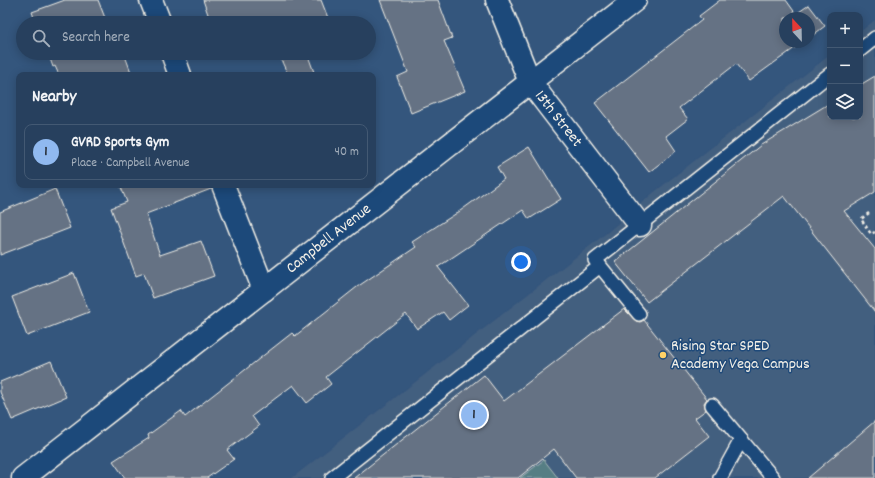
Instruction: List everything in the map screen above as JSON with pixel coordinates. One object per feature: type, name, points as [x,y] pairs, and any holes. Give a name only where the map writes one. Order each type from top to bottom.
[{"type":"street","points":[[151,0],[157,16]]},
{"type":"street","name":"13th Street","points":[[497,0],[530,82],[640,225]]},
{"type":"street","name":"Campbell Avenue","points":[[23,478],[635,0]]},
{"type":"street","points":[[175,60],[179,72]]},
{"type":"street","points":[[224,188],[264,290]]},
{"type":"lane","points":[[862,48],[875,38]]},
{"type":"lane","points":[[640,314],[595,260],[827,76]]},
{"type":"lane","points":[[332,478],[600,266]]},
{"type":"lane","points":[[712,405],[773,478]]},
{"type":"lane","points":[[720,478],[741,440]]},
{"type":"path","points":[[869,213],[861,218],[872,234],[875,232]]},
{"type":"shaded area","name":"Rising Star SPED Academy Vega Campus","points":[[875,20],[875,478],[292,478],[608,232],[652,194],[827,57],[827,120],[863,120],[863,30]]},
{"type":"green space","points":[[544,460],[558,478],[520,478]]},
{"type":"building","points":[[65,0],[98,0],[104,16],[33,16],[32,12]]},
{"type":"building","points":[[203,0],[321,0],[327,16],[209,16]]},
{"type":"building","points":[[380,0],[438,0],[452,38],[444,41],[465,91],[411,113],[397,77],[408,72]]},
{"type":"building","points":[[720,0],[786,0],[795,12],[779,12],[779,48],[795,48],[749,81],[736,64],[679,108],[688,119],[666,136],[676,151],[649,172],[595,103],[702,20],[699,16]]},
{"type":"building","points":[[809,5],[814,12],[799,12]]},
{"type":"building","points":[[815,13],[825,26],[815,34]]},
{"type":"building","points":[[50,60],[127,60],[131,72],[58,72],[55,66],[53,67]]},
{"type":"building","points":[[281,60],[310,60],[314,72],[287,72]]},
{"type":"building","points":[[875,76],[875,192],[844,211],[875,249],[875,312],[784,196],[647,302],[615,262],[761,145],[827,105],[827,120],[863,120],[863,83]]},
{"type":"building","points":[[529,147],[561,199],[529,219],[523,210],[438,267],[468,305],[449,320],[443,312],[417,329],[406,314],[326,377],[331,384],[307,403],[293,385],[252,416],[259,426],[227,450],[234,459],[207,478],[125,478],[113,461],[149,438],[148,435],[181,411],[185,417],[292,333],[295,336],[357,287],[416,247],[412,242],[460,211],[504,179],[497,167]]},
{"type":"building","points":[[121,188],[211,188],[146,214],[160,255],[201,241],[214,276],[153,298],[144,273],[136,276],[111,208],[127,202]]},
{"type":"building","points":[[55,189],[70,228],[0,255],[0,212]]},
{"type":"building","points":[[74,273],[89,312],[27,336],[12,297]]},
{"type":"building","points":[[624,309],[636,321],[640,322],[644,320],[707,399],[704,403],[706,410],[695,418],[709,436],[655,478],[576,478],[554,449],[518,478],[354,478],[484,375],[504,401]]},
{"type":"building","points":[[51,361],[66,397],[12,420],[0,392],[0,382]]},
{"type":"building","points":[[875,421],[875,478],[808,478]]},
{"type":"place","name":"Rising Star SPED Academy Vega Campus","points":[[663,355]]},
{"type":"place","name":"GVRD Sports Gym","points":[[474,415]]}]
